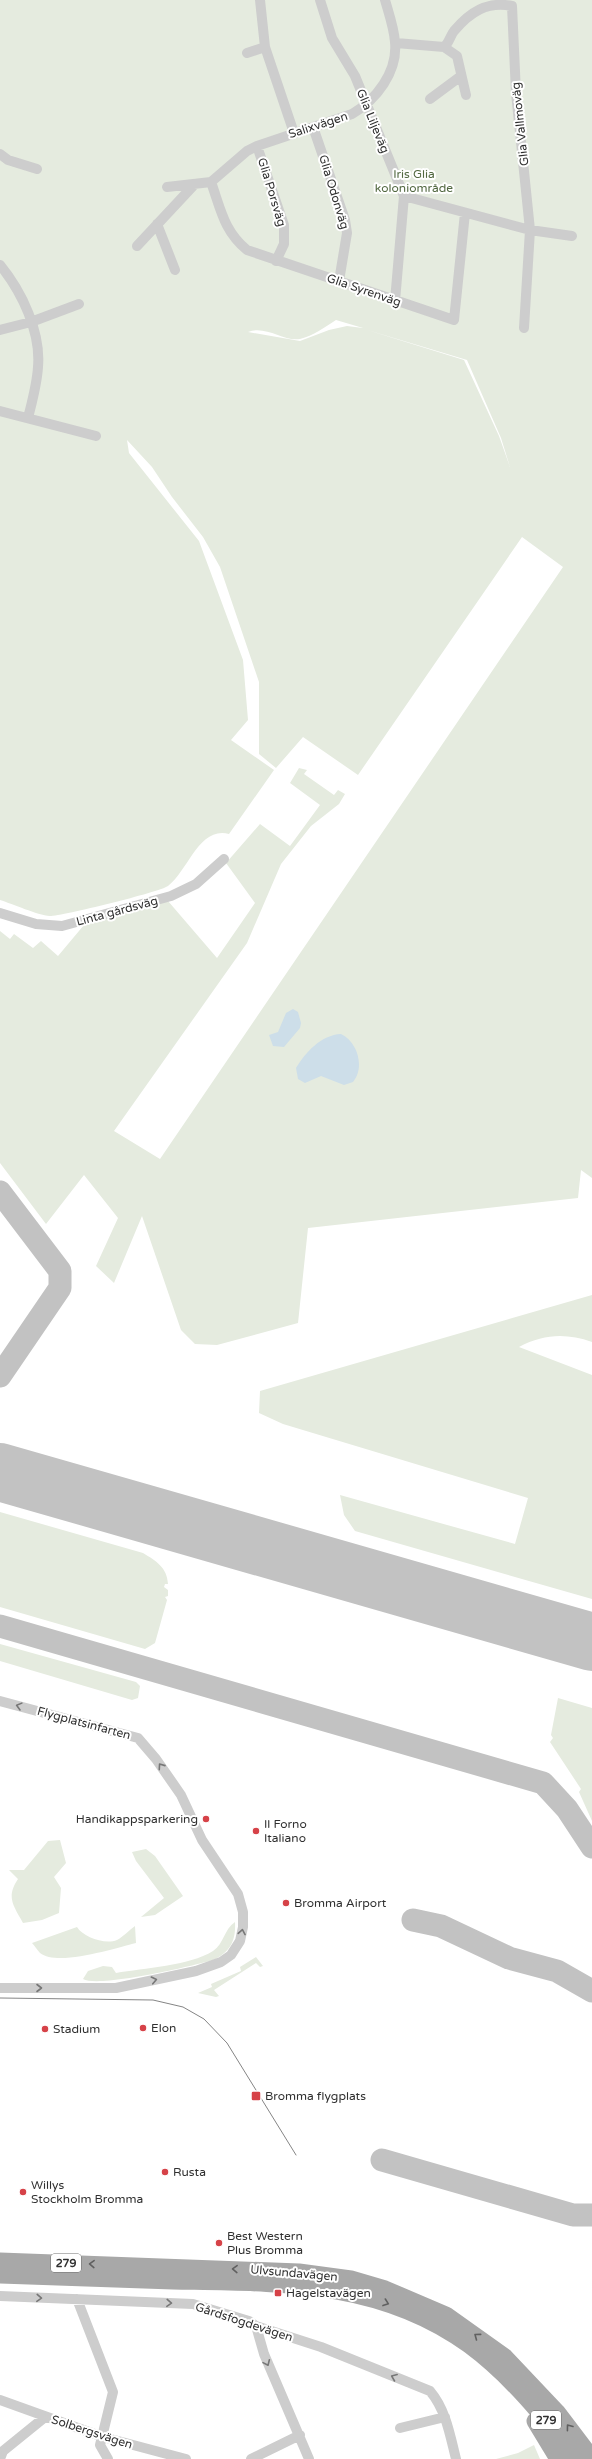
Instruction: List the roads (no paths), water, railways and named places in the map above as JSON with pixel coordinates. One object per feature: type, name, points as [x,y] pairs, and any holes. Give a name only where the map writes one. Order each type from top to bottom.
[{"type":"main road","name":"Ulvsundavägen","points":[[0,2261],[286,2284],[352,2292],[385,2302],[435,2324],[468,2344],[513,2383],[536,2408],[576,2459]]},
{"type":"main road","name":"Ulvsundavägen","points":[[0,2275],[131,2272],[324,2274],[351,2279],[416,2300],[451,2319],[505,2357],[557,2412],[592,2458]]},
{"type":"main road","points":[[513,2383],[558,2459]]},
{"type":"street","points":[[260,0],[265,47],[294,133]]},
{"type":"street","name":"Glia Liljeväg","points":[[320,0],[332,38],[355,76],[365,106],[404,196]]},
{"type":"street","name":"Salixvägen","points":[[167,188],[193,186],[211,182],[247,151],[257,146],[352,114],[374,99],[389,73],[396,43],[385,0]]},
{"type":"street","name":"Glia Vallmoväg","points":[[444,47],[466,18],[480,9],[498,3],[512,6],[516,93],[530,230],[524,328]]},
{"type":"street","points":[[396,43],[444,47],[457,56],[466,94]]},
{"type":"street","points":[[247,53],[265,47]]},
{"type":"street","points":[[430,99],[461,76]]},
{"type":"street","name":"Glia Odonväg","points":[[313,127],[345,220],[347,233],[339,281]]},
{"type":"street","name":"Glia Porsväg","points":[[257,146],[284,225],[284,244],[276,261]]},
{"type":"street","points":[[0,154],[8,160],[37,169]]},
{"type":"street","name":"Glia Syrenväg","points":[[211,182],[227,229],[234,240],[247,250],[454,320],[465,213]]},
{"type":"street","points":[[137,246],[193,186]]},
{"type":"street","points":[[395,301],[404,196],[530,230],[572,236]]},
{"type":"street","points":[[157,224],[176,270]]},
{"type":"street","points":[[0,265],[17,292],[31,322],[35,336],[38,366],[28,418]]},
{"type":"street","points":[[0,330],[31,322],[79,304]]},
{"type":"street","points":[[0,411],[96,436]]},
{"type":"street","name":"Linta gårdsväg","points":[[0,913],[36,924],[62,926],[171,896],[196,884],[224,859]]},
{"type":"street","name":"Flygplatsinfarten","points":[[0,1701],[138,1738],[156,1759],[181,1795],[202,1840],[238,1894],[243,1912],[243,1927],[240,1941],[231,1955],[221,1962],[196,1971],[116,1988],[0,1988]]},
{"type":"street","name":"Gårdsfogdevägen","points":[[0,2296],[193,2304],[249,2321],[256,2326],[321,2347],[430,2391],[439,2402],[445,2417]]},
{"type":"street","points":[[77,2300],[113,2392],[100,2445],[108,2459]]},
{"type":"street","points":[[256,2326],[264,2354],[300,2434],[309,2459]]},
{"type":"street","name":"Solbergsvägen","points":[[0,2400],[103,2437],[186,2459]]},
{"type":"street","points":[[0,2459],[3,2451],[45,2417]]},
{"type":"street","points":[[400,2428],[445,2417],[456,2459]]},
{"type":"street","points":[[251,2459],[300,2434]]},
{"type":"water","points":[[293,1009],[298,1012],[301,1023],[300,1028],[284,1047],[273,1046],[269,1035],[278,1032],[286,1013]]},
{"type":"water","points":[[341,1034],[352,1043],[358,1056],[359,1070],[353,1082],[344,1085],[321,1076],[305,1083],[298,1079],[296,1068],[309,1050],[327,1037]]},
{"type":"tram line","points":[[0,1998],[153,2000],[183,2007],[204,2019],[227,2043],[296,2155]]},
{"type":"place","name":"Handikappsparkering","points":[[206,1819]]},
{"type":"place","name":"Il Forno Italiano","points":[[256,1831]]},
{"type":"place","name":"Bromma Airport","points":[[286,1903]]},
{"type":"place","name":"Elon","points":[[143,2028]]},
{"type":"place","name":"Stadium","points":[[45,2029]]},
{"type":"place","name":"Bromma flygplats","points":[[256,2096]]},
{"type":"place","name":"Rusta","points":[[165,2172]]},
{"type":"place","name":"Willys Stockholm Bromma","points":[[23,2192]]},
{"type":"place","name":"Best Western Plus Bromma","points":[[219,2243]]},
{"type":"place","name":"Hagelstavägen","points":[[278,2293]]},
{"type":"park label","name":"Iris Glia koloniområde","points":[[414,181]]}]
